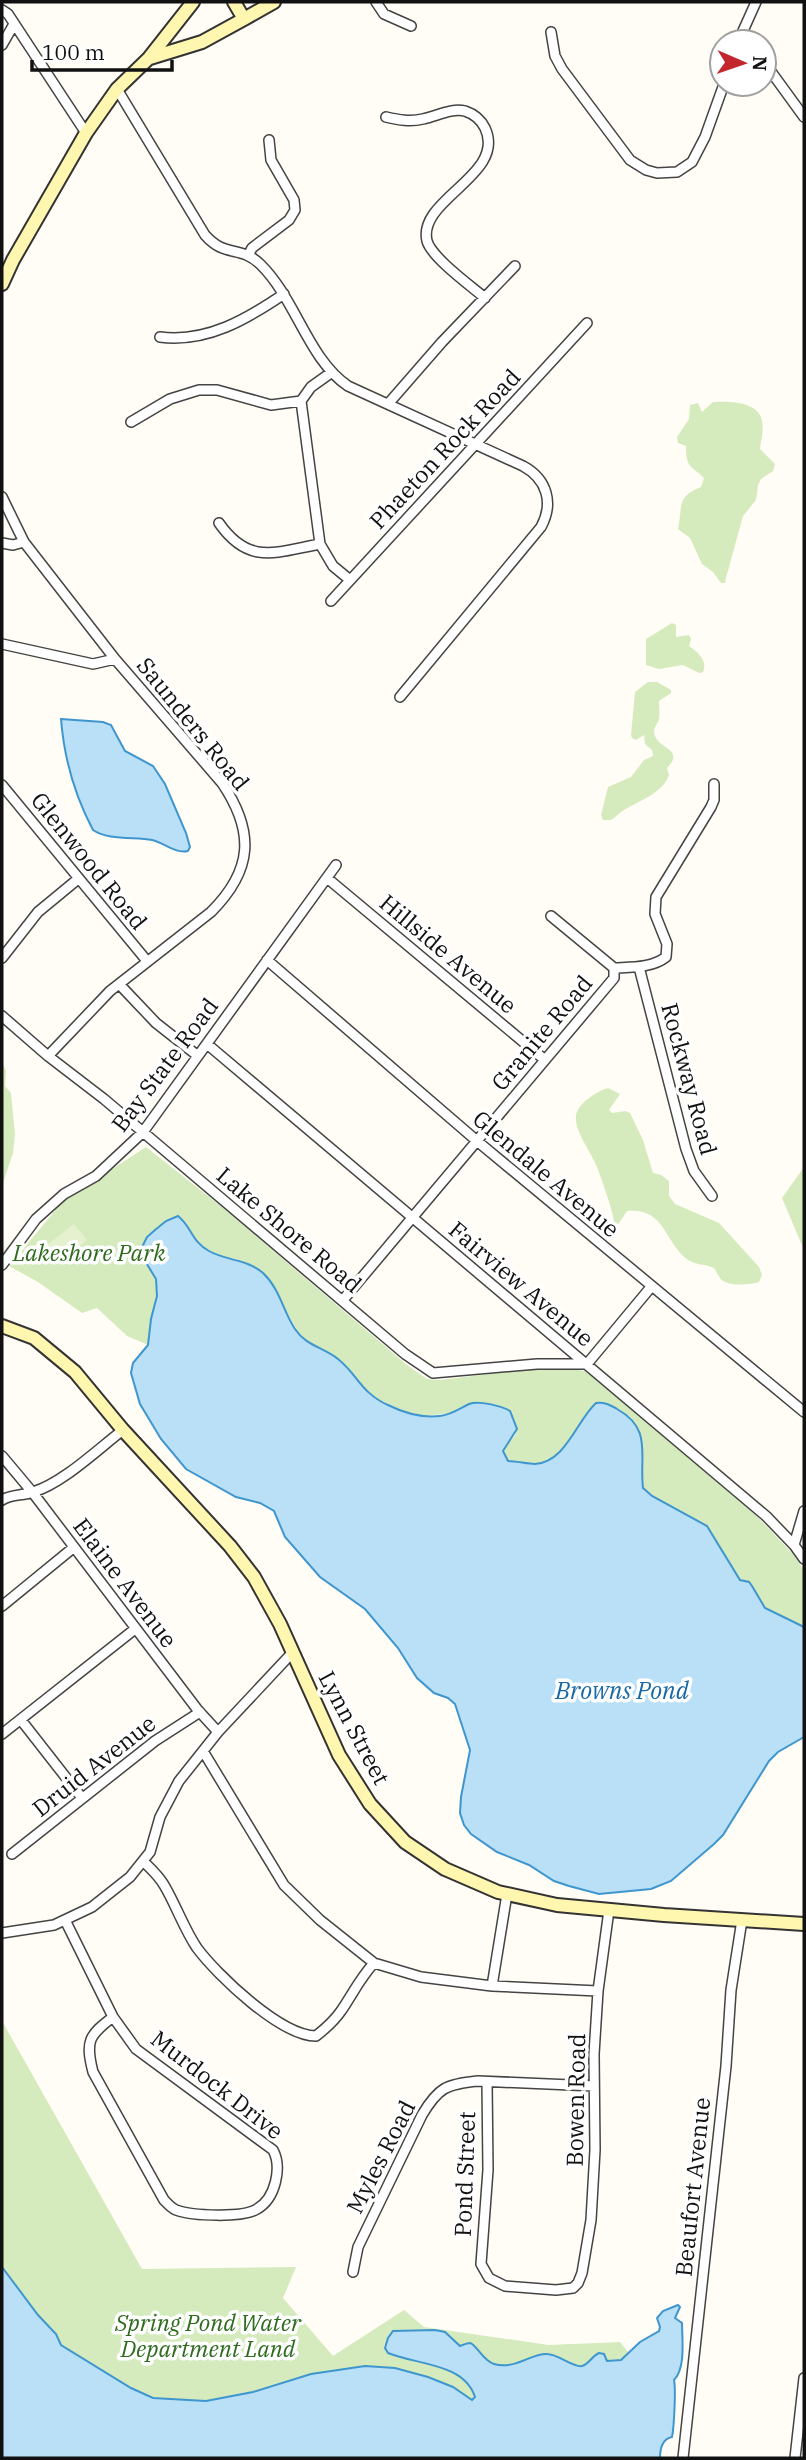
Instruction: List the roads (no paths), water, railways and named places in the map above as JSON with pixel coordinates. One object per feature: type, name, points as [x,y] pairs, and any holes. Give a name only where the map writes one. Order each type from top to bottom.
[{"type":"main road","points":[[2,284],[86,133],[117,89],[149,58],[193,2]]},
{"type":"main road","points":[[234,2],[244,19]]},
{"type":"main road","points":[[149,58],[202,41],[274,2]]},
{"type":"main road","points":[[2,273],[13,260]]},
{"type":"main road","name":"Lynn Street","points":[[2,1326],[34,1338],[75,1372],[123,1430],[230,1546],[246,1567],[280,1625],[339,1755],[370,1804],[405,1842],[445,1869],[507,1894],[557,1905],[804,1924]]},
{"type":"street","points":[[376,2],[384,14],[411,26]]},
{"type":"street","points":[[745,28],[756,2]]},
{"type":"street","points":[[2,10],[8,14],[86,133]]},
{"type":"street","points":[[2,45],[14,24]]},
{"type":"street","points":[[551,32],[555,55],[562,69],[618,146],[631,160],[653,172],[677,172],[692,162],[705,137],[719,98]]},
{"type":"street","points":[[778,81],[804,117]]},
{"type":"street","points":[[117,89],[205,235],[222,249],[249,254],[263,267],[284,294],[332,372],[348,386],[528,468],[539,477],[547,494],[546,518],[538,531],[400,697]]},
{"type":"street","points":[[386,117],[412,121],[458,110],[473,115],[485,128],[489,144],[484,159],[433,216],[427,234],[429,245],[437,255],[485,298]]},
{"type":"street","points":[[249,254],[257,244],[291,219],[295,210],[294,200],[271,160],[270,140]]},
{"type":"street","points":[[388,404],[442,342],[515,266]]},
{"type":"street","points":[[160,337],[189,337],[216,331],[251,316],[284,294]]},
{"type":"street","name":"Phaeton Rock Road","points":[[331,601],[587,323]]},
{"type":"street","points":[[332,372],[311,387],[301,401],[320,544],[333,566],[350,580]]},
{"type":"street","points":[[131,422],[170,399],[199,390],[217,390],[271,405],[301,401]]},
{"type":"street","points":[[2,497],[24,542],[115,659]]},
{"type":"street","points":[[219,523],[235,543],[258,553],[320,544]]},
{"type":"street","points":[[2,543],[13,545],[24,542]]},
{"type":"street","name":"Saunders Road","points":[[2,644],[93,664],[115,659],[222,783],[238,810],[245,836],[241,870],[224,899],[119,984],[48,1056]]},
{"type":"street","name":"Granite Road","points":[[343,1300],[614,978],[614,968],[639,967],[666,957],[668,951],[656,922],[655,906],[659,890],[711,807],[715,792],[713,784]]},
{"type":"street","name":"Glenwood Road","points":[[2,785],[147,961]]},
{"type":"street","name":"Bay State Road","points":[[2,1265],[36,1219],[64,1194],[96,1176],[143,1132],[336,865]]},
{"type":"street","name":"Hillside Avenue","points":[[327,878],[545,1060]]},
{"type":"street","points":[[2,958],[38,912],[78,879]]},
{"type":"street","points":[[551,916],[614,968]]},
{"type":"street","points":[[2,940],[9,948]]},
{"type":"street","name":"Glendale Avenue","points":[[267,960],[651,1287],[804,1412]]},
{"type":"street","name":"Rockway Road","points":[[639,967],[686,1149],[694,1171],[712,1196]]},
{"type":"street","points":[[119,984],[156,1023],[198,1056]]},
{"type":"street","name":"Lake Shore Road","points":[[2,1016],[405,1353],[433,1373],[537,1364],[587,1364]]},
{"type":"street","name":"Fairview Avenue","points":[[207,1044],[766,1516],[804,1559]]},
{"type":"street","points":[[587,1364],[651,1287]]},
{"type":"street","points":[[2,1500],[10,1495],[33,1493],[66,1474],[123,1430]]},
{"type":"street","name":"Elaine Avenue","points":[[2,1456],[218,1732]]},
{"type":"street","points":[[794,1545],[804,1511]]},
{"type":"street","points":[[2,1606],[73,1548]]},
{"type":"street","points":[[2,1734],[135,1629]]},
{"type":"street","points":[[2,1933],[54,1925],[92,1908],[130,1877],[150,1852],[160,1817],[178,1781],[218,1732],[292,1653]]},
{"type":"street","name":"Druid Avenue","points":[[12,1854],[155,1741],[200,1712]]},
{"type":"street","points":[[21,1720],[82,1798]]},
{"type":"street","points":[[203,1751],[284,1885],[320,1920],[374,1963],[421,1977],[492,1986],[598,1991]]},
{"type":"street","points":[[143,1861],[163,1882],[195,1945],[218,1974],[268,2014],[304,2036],[316,2036],[331,2023],[341,2012],[359,1979],[374,1963]]},
{"type":"street","points":[[492,1986],[507,1894]]},
{"type":"street","name":"Bowen Road","points":[[573,2288],[582,2273],[591,2220],[598,1991],[609,1910]]},
{"type":"street","name":"Murdock Drive","points":[[65,1920],[113,2017],[136,2049],[273,2150],[277,2159],[277,2175],[269,2195],[257,2209],[235,2215],[189,2213],[173,2208],[164,2200],[93,2072],[89,2059],[90,2039],[94,2032],[113,2017]]},
{"type":"street","name":"Beaufort Avenue","points":[[683,2458],[726,2066],[731,1990],[742,1920]]},
{"type":"street","name":"Myles Road","points":[[353,2272],[358,2247],[435,2094],[449,2085],[487,2082],[594,2086]]},
{"type":"street","name":"Pond Street","points":[[487,2082],[488,2170],[482,2267],[489,2278],[506,2286],[556,2290],[573,2288]]},
{"type":"street","points":[[795,2458],[804,2378]]},
{"type":"water","points":[[61,719],[111,725],[125,751],[153,766],[165,784],[186,833],[190,847],[188,851],[174,850],[152,840],[113,837],[93,830],[71,776]]},
{"type":"water","name":"Browns Pond","points":[[178,1216],[203,1247],[257,1268],[263,1273],[269,1279],[299,1335],[338,1359],[379,1400],[400,1410],[427,1416],[448,1414],[473,1403],[490,1404],[510,1411],[517,1429],[503,1451],[508,1461],[535,1464],[546,1462],[563,1448],[596,1403],[605,1403],[617,1409],[636,1425],[640,1434],[643,1488],[652,1496],[707,1526],[740,1580],[749,1582],[765,1608],[804,1627],[804,1737],[778,1752],[769,1761],[723,1835],[671,1881],[651,1889],[599,1894],[554,1881],[529,1865],[497,1852],[471,1834],[460,1813],[470,1750],[455,1704],[434,1693],[417,1678],[398,1648],[365,1609],[320,1577],[285,1537],[274,1511],[260,1503],[236,1497],[186,1469],[161,1439],[140,1404],[131,1373],[133,1363],[148,1345],[157,1296],[156,1279],[142,1256],[142,1247],[147,1237],[155,1230]]},
{"type":"water","points":[[2,2267],[56,2334],[61,2345],[131,2388],[153,2398],[206,2401],[253,2392],[311,2374],[365,2366],[395,2368],[428,2377],[453,2387],[472,2400],[475,2397],[461,2377],[438,2367],[388,2353],[385,2348],[393,2331],[445,2332],[460,2346],[472,2344],[486,2360],[494,2364],[509,2365],[547,2354],[582,2366],[599,2353],[604,2354],[607,2361],[621,2360],[640,2342],[659,2331],[657,2318],[663,2311],[678,2305],[680,2307],[675,2318],[682,2323],[683,2353],[678,2375],[674,2380],[672,2437],[664,2442],[660,2458],[2,2458]]},
{"type":"park label","name":"Lakeshore Park","points":[[89,1253]]},
{"type":"park label","name":"Spring Pond Water Department Land","points":[[208,2336]]}]
